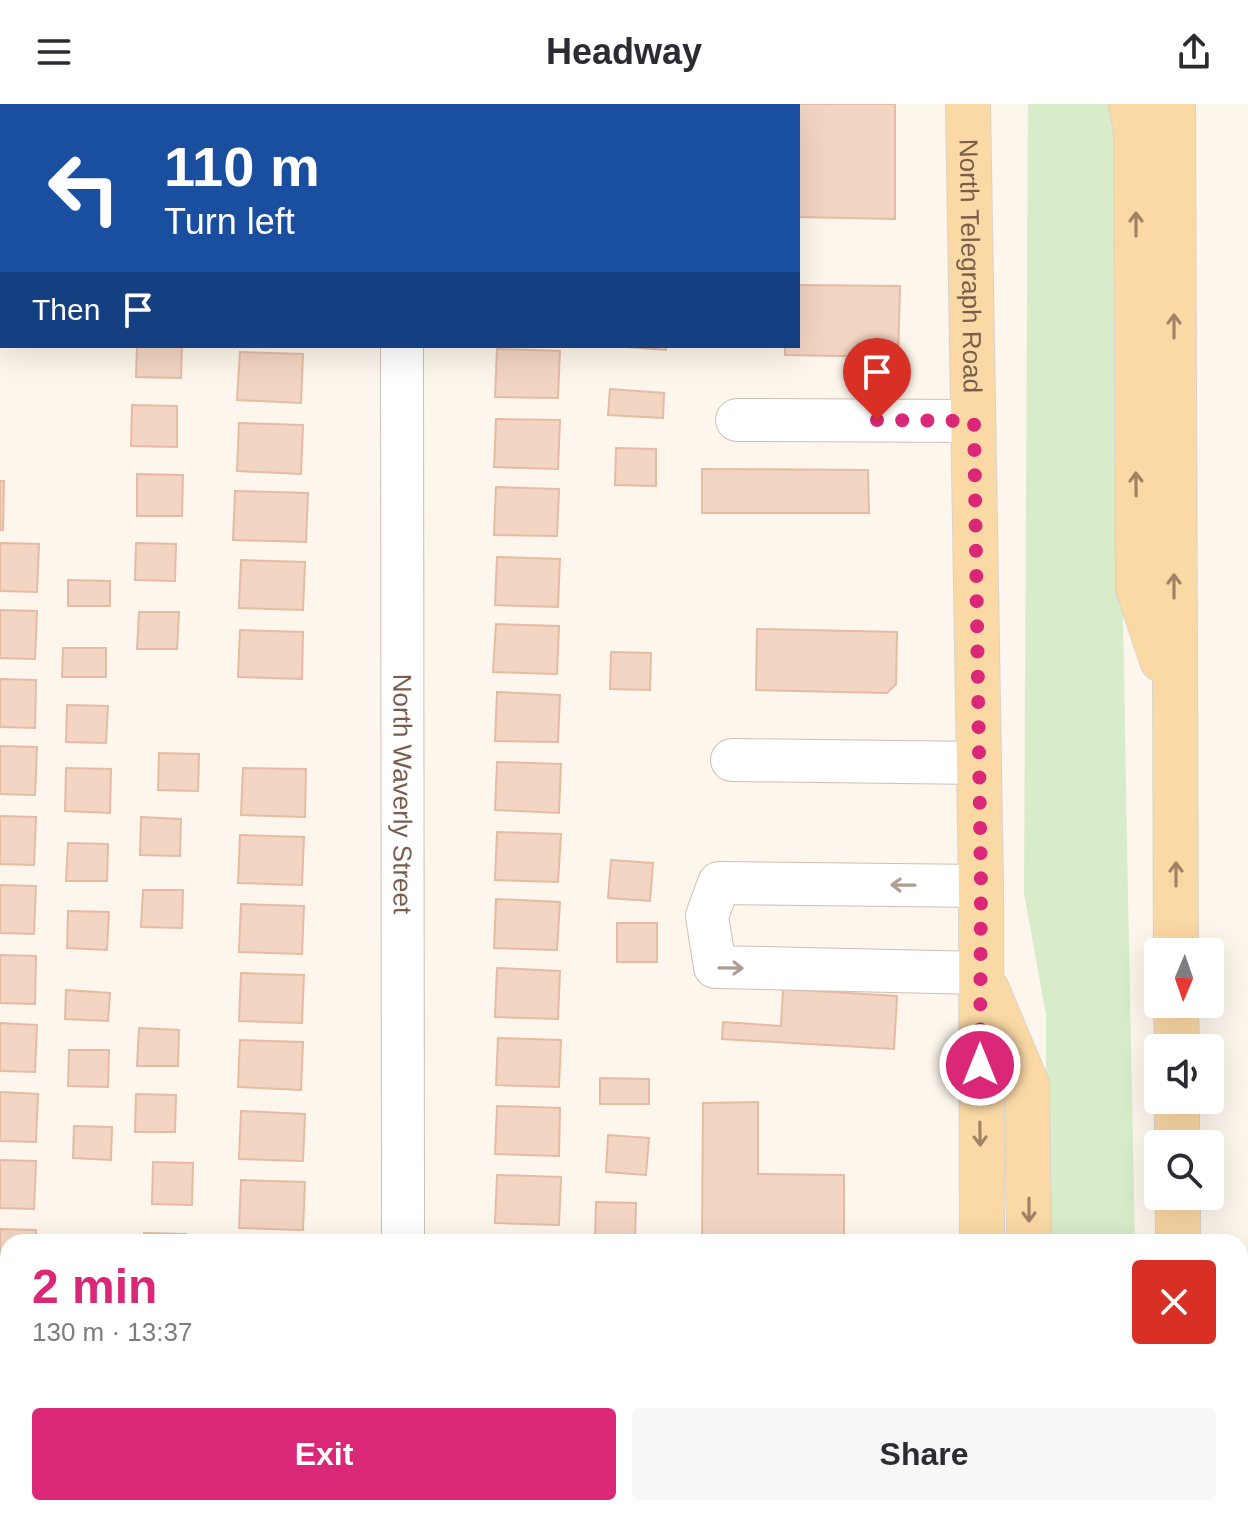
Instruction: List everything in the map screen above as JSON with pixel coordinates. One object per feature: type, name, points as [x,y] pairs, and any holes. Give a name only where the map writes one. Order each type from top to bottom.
[{"type":"main road","name":"North Telegraph Road","points":[[968,104],[981,886],[982,1234]]},
{"type":"main road","points":[[1131,104],[1136,131],[1138,588],[1174,696]]},
{"type":"main road","points":[[1173,104],[1176,938]]},
{"type":"main road","points":[[980,973],[1027,1085],[1029,1234]]},
{"type":"main road","points":[[1178,1210],[1178,1234]]},
{"type":"street","name":"North Waverly Street","points":[[402,348],[403,1234]]},
{"type":"street","points":[[737,420],[974,421]]},
{"type":"street","points":[[732,760],[979,763]]},
{"type":"street","points":[[980,973],[715,967],[707,916],[719,883],[981,886]]},
{"type":"green space","points":[[1028,104],[1116,104],[1135,1234],[1046,1234],[1046,1015],[1024,893]]},
{"type":"building","points":[[800,104],[895,104],[895,219],[800,217]]},
{"type":"building","points":[[800,285],[900,286],[898,357],[785,355],[785,348],[800,348]]},
{"type":"building","points":[[137,348],[182,348],[181,378],[136,377]]},
{"type":"building","points":[[497,349],[560,351],[558,398],[495,397]]},
{"type":"building","points":[[240,352],[303,354],[301,403],[237,400]]},
{"type":"building","points":[[610,389],[664,393],[663,418],[608,415]]},
{"type":"building","points":[[132,405],[177,406],[177,447],[131,446]]},
{"type":"building","points":[[496,419],[560,420],[558,469],[494,467]]},
{"type":"building","points":[[239,423],[303,425],[301,474],[237,471]]},
{"type":"building","points":[[616,448],[656,449],[656,486],[615,485]]},
{"type":"building","points":[[702,469],[868,470],[869,513],[702,513]]},
{"type":"building","points":[[137,474],[183,475],[182,516],[137,516]]},
{"type":"building","points":[[0,481],[4,481],[3,530],[0,530]]},
{"type":"building","points":[[496,487],[559,489],[557,536],[494,535]]},
{"type":"building","points":[[235,491],[308,493],[306,542],[233,540]]},
{"type":"building","points":[[0,543],[39,544],[37,592],[0,591]]},
{"type":"building","points":[[136,543],[176,544],[175,581],[135,580]]},
{"type":"building","points":[[497,557],[560,559],[558,607],[495,605]]},
{"type":"building","points":[[241,560],[305,562],[303,610],[239,608]]},
{"type":"building","points":[[68,580],[110,581],[110,606],[68,606]]},
{"type":"building","points":[[0,610],[37,611],[35,659],[0,658]]},
{"type":"building","points":[[139,612],[179,612],[177,649],[137,649]]},
{"type":"building","points":[[496,624],[559,626],[557,674],[493,672]]},
{"type":"building","points":[[757,629],[897,632],[896,684],[887,693],[756,690]]},
{"type":"building","points":[[240,630],[303,632],[302,679],[238,677]]},
{"type":"building","points":[[63,648],[106,648],[106,677],[62,677]]},
{"type":"building","points":[[611,652],[651,653],[650,690],[610,689]]},
{"type":"building","points":[[0,679],[36,680],[35,728],[0,727]]},
{"type":"building","points":[[497,692],[560,695],[558,742],[495,741]]},
{"type":"building","points":[[67,705],[108,706],[106,743],[66,742]]},
{"type":"building","points":[[0,746],[37,747],[35,795],[0,794]]},
{"type":"building","points":[[159,753],[199,754],[198,791],[158,790]]},
{"type":"building","points":[[497,762],[561,764],[559,813],[495,810]]},
{"type":"building","points":[[66,768],[111,769],[110,813],[65,811]]},
{"type":"building","points":[[243,768],[306,769],[305,817],[241,815]]},
{"type":"building","points":[[0,816],[36,817],[34,865],[0,864]]},
{"type":"building","points":[[141,817],[181,819],[180,856],[140,855]]},
{"type":"building","points":[[497,832],[561,834],[558,882],[495,880]]},
{"type":"building","points":[[240,835],[304,837],[302,885],[238,883]]},
{"type":"building","points":[[68,843],[108,844],[107,881],[66,881]]},
{"type":"building","points":[[611,860],[653,863],[650,901],[608,898]]},
{"type":"building","points":[[0,885],[36,886],[34,934],[0,933]]},
{"type":"building","points":[[143,890],[183,890],[182,928],[141,927]]},
{"type":"building","points":[[496,899],[560,902],[557,950],[494,948]]},
{"type":"building","points":[[241,904],[304,906],[302,954],[239,952]]},
{"type":"building","points":[[68,911],[109,912],[107,950],[67,948]]},
{"type":"building","points":[[617,923],[657,923],[657,962],[617,962]]},
{"type":"building","points":[[0,955],[36,956],[35,1004],[0,1003]]},
{"type":"building","points":[[497,968],[560,971],[558,1019],[495,1017]]},
{"type":"building","points":[[241,973],[304,975],[302,1023],[239,1021]]},
{"type":"building","points":[[783,989],[897,996],[894,1049],[722,1039],[723,1022],[781,1026]]},
{"type":"building","points":[[66,990],[110,993],[108,1021],[65,1019]]},
{"type":"building","points":[[0,1023],[37,1025],[35,1072],[0,1071]]},
{"type":"building","points":[[139,1028],[179,1030],[178,1066],[137,1066]]},
{"type":"building","points":[[498,1038],[561,1040],[559,1087],[496,1085]]},
{"type":"building","points":[[240,1040],[303,1042],[301,1090],[238,1087]]},
{"type":"building","points":[[69,1050],[109,1050],[108,1087],[68,1086]]},
{"type":"building","points":[[600,1078],[649,1079],[649,1104],[600,1104]]},
{"type":"building","points":[[0,1092],[38,1094],[36,1142],[0,1141]]},
{"type":"building","points":[[136,1094],[176,1095],[175,1132],[135,1132]]},
{"type":"building","points":[[758,1102],[758,1174],[844,1175],[844,1234],[702,1234],[703,1103]]},
{"type":"building","points":[[497,1106],[560,1108],[559,1156],[495,1154]]},
{"type":"building","points":[[241,1111],[305,1114],[303,1161],[239,1159]]},
{"type":"building","points":[[74,1126],[112,1127],[111,1160],[73,1158]]},
{"type":"building","points":[[608,1135],[649,1138],[646,1175],[606,1172]]},
{"type":"building","points":[[0,1160],[36,1161],[34,1209],[0,1208]]},
{"type":"building","points":[[153,1162],[193,1163],[192,1205],[152,1204]]},
{"type":"building","points":[[497,1175],[561,1177],[559,1225],[495,1223]]},
{"type":"building","points":[[241,1180],[305,1182],[303,1230],[239,1228]]},
{"type":"building","points":[[596,1202],[636,1203],[635,1234],[595,1234]]},
{"type":"building","points":[[0,1229],[36,1230],[36,1234],[0,1234]]},
{"type":"route","points":[[877,420],[974,421],[981,886],[980,1065]]}]
